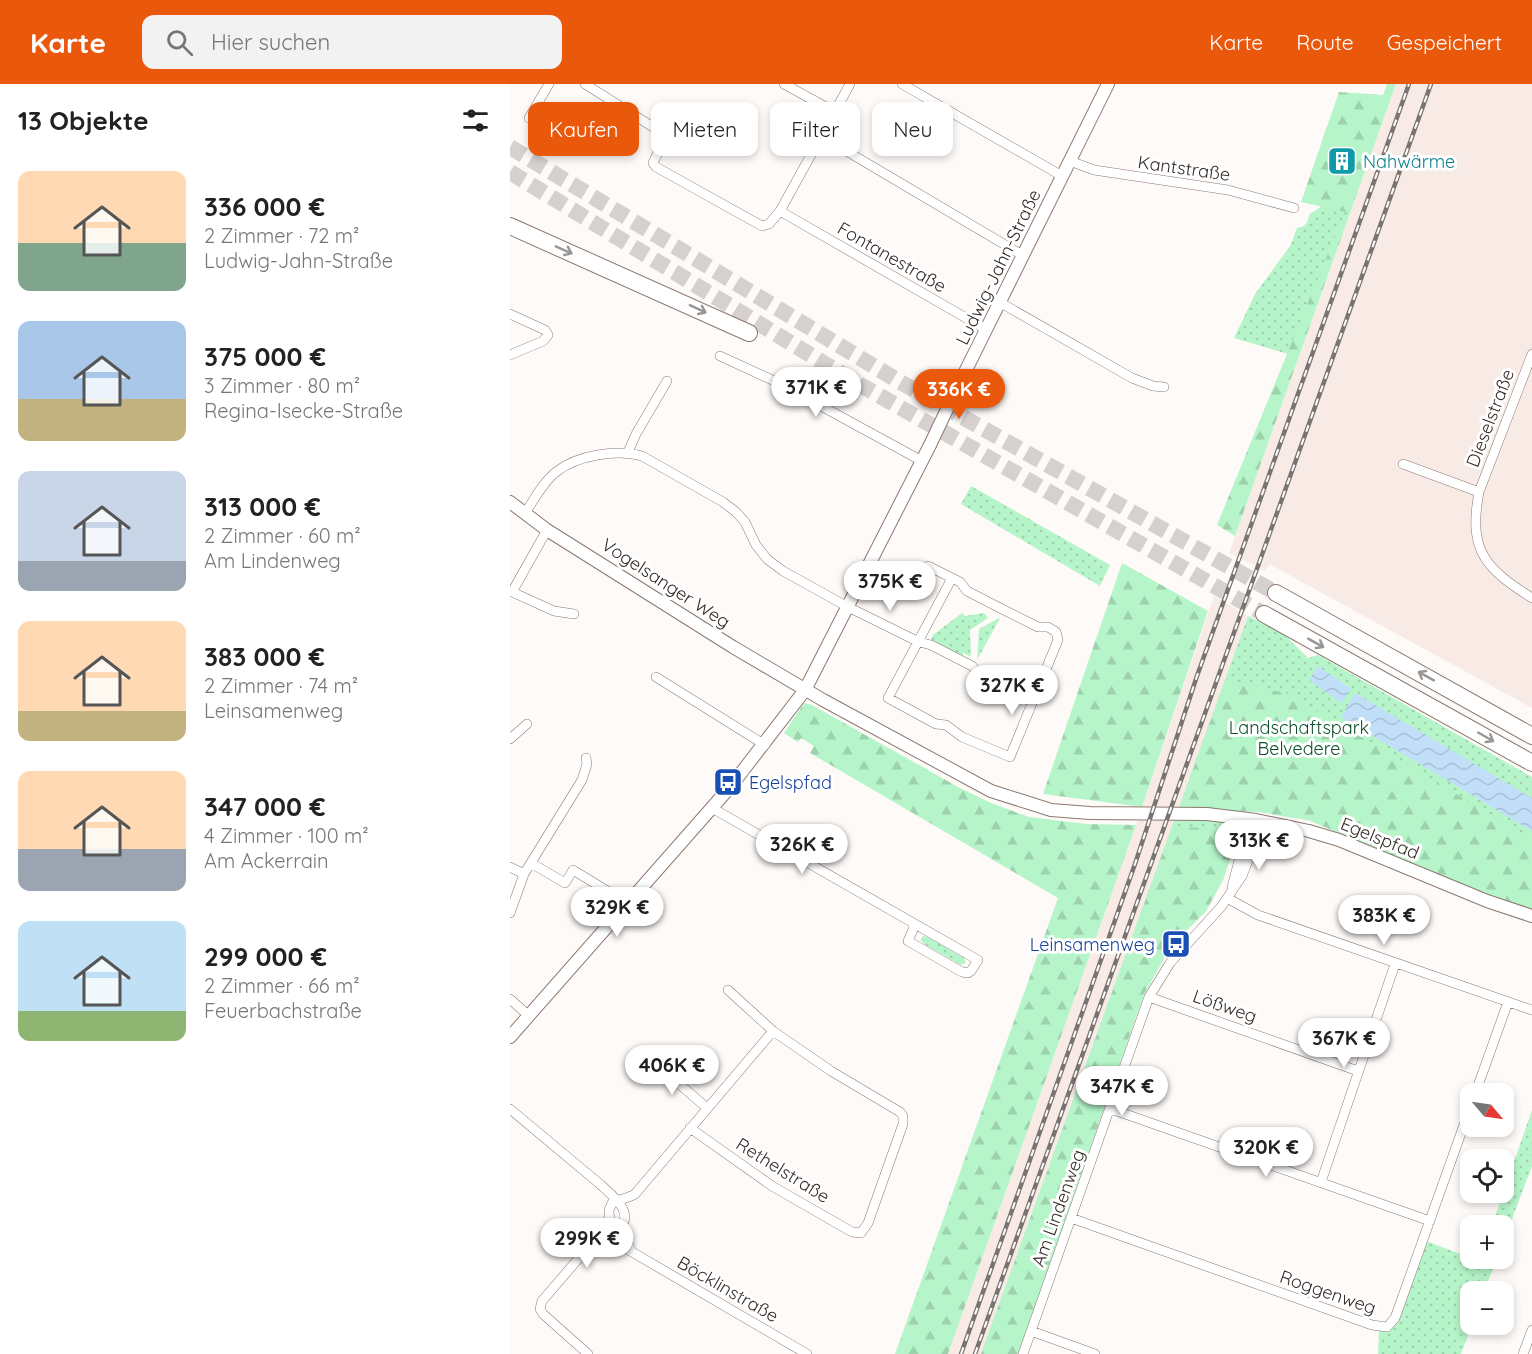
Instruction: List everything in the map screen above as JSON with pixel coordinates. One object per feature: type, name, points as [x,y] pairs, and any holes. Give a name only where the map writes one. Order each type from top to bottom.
[{"type":"highway","points":[[510,226],[749,333]]},
{"type":"highway","points":[[1276,593],[1532,736]]},
{"type":"highway","points":[[1264,614],[1532,763]]},
{"type":"street","points":[[538,102],[549,84]]},
{"type":"street","points":[[585,84],[664,134],[665,138],[653,163],[656,167],[758,225],[769,224],[780,211],[810,156]]},
{"type":"street","points":[[784,84],[817,102]]},
{"type":"street","points":[[840,102],[850,84]]},
{"type":"street","points":[[902,84],[1062,176]]},
{"type":"street","name":"Ludwig-Jahn-Straße","points":[[510,1037],[712,808],[765,745],[805,690],[930,445],[1108,84]]},
{"type":"street","points":[[855,156],[1024,256]]},
{"type":"street","name":"Kantstraße","points":[[1070,160],[1094,170],[1228,190],[1294,208]]},
{"type":"street","name":"Fontanestraße","points":[[780,211],[987,330]]},
{"type":"street","points":[[1000,303],[1132,378],[1152,386],[1164,387]]},
{"type":"street","points":[[510,314],[545,330],[548,335],[543,341],[510,355]]},
{"type":"street","name":"Dieselstraße","points":[[1532,354],[1479,492],[1475,514],[1476,537],[1490,565],[1504,580],[1532,598]]},
{"type":"street","points":[[720,356],[768,377],[922,461]]},
{"type":"street","points":[[628,452],[667,381]]},
{"type":"street","points":[[525,513],[556,472],[574,462],[594,456],[628,452],[654,462],[723,502],[745,522],[756,545],[767,559],[792,577],[848,607],[972,666],[980,675],[1032,702]]},
{"type":"street","name":"Dieselstraße","points":[[1404,464],[1479,492]]},
{"type":"street","name":"Vogelsanger Weg","points":[[510,502],[547,530],[805,690]]},
{"type":"street","points":[[547,530],[511,592],[554,610],[574,614]]},
{"type":"street","points":[[928,566],[952,578],[960,582],[967,591],[1038,627],[1048,627],[1056,632],[1058,640],[1010,757],[962,737],[946,725],[936,724],[888,698],[912,651],[920,642],[952,578]]},
{"type":"street","points":[[656,677],[765,745]]},
{"type":"street","name":"Egelspfad","points":[[805,690],[971,782],[991,792],[1036,807],[1071,812],[1207,814],[1309,831],[1339,840],[1487,901],[1532,916]]},
{"type":"street","points":[[510,739],[527,724]]},
{"type":"street","points":[[510,913],[524,874],[582,780],[587,764],[586,758]]},
{"type":"street","points":[[712,808],[978,960],[971,971],[962,972],[908,941],[915,925]]},
{"type":"street","name":"Am Lindenweg","points":[[1230,894],[1246,834],[1247,819]]},
{"type":"street","name":"Am Lindenweg","points":[[1023,1354],[1149,997],[1170,963],[1230,894],[1242,876],[1263,822]]},
{"type":"street","points":[[531,863],[564,883],[573,870],[627,903]]},
{"type":"street","points":[[510,867],[524,874]]},
{"type":"street","points":[[1230,894],[1258,915],[1532,1010]]},
{"type":"street","points":[[1321,1182],[1395,964]]},
{"type":"street","points":[[632,1252],[622,1224],[629,1200],[773,1031],[728,990]]},
{"type":"street","name":"Lößweg","points":[[1149,997],[1358,1071]]},
{"type":"street","points":[[510,999],[529,1016]]},
{"type":"street","points":[[1479,1083],[1508,1002]]},
{"type":"street","name":"Rethelstraße","points":[[690,1128],[772,1186],[852,1232],[861,1233],[868,1223],[903,1124],[903,1116],[773,1031]]},
{"type":"street","points":[[656,1064],[706,1108]]},
{"type":"street","points":[[510,1108],[619,1201],[624,1214]]},
{"type":"street","points":[[1111,1109],[1430,1221]]},
{"type":"street","name":"Roggenweg","points":[[1071,1218],[1383,1328],[1392,1323],[1395,1318],[1460,1136]]},
{"type":"street","points":[[601,1185],[606,1193],[609,1219],[618,1244]]},
{"type":"street","points":[[588,1354],[540,1309],[542,1301],[591,1244],[609,1219],[612,1203],[627,1199],[634,1194]]},
{"type":"street","points":[[609,1219],[616,1230],[622,1224]]},
{"type":"street","name":"Böcklinstraße","points":[[591,1244],[606,1239],[618,1244],[807,1354]]},
{"type":"street","points":[[1523,1354],[1532,1330]]},
{"type":"street","points":[[1031,1331],[1095,1354]]},
{"type":"shaded area","points":[[1396,84],[1532,84],[1532,708],[1269,564],[1265,571],[1229,553]]},
{"type":"shaded area","points":[[1214,596],[1248,616],[1226,679],[981,1354],[948,1354],[1136,825]]},
{"type":"green space","points":[[1387,84],[1396,84],[1235,536],[1217,525],[1345,212],[1301,202],[1339,92],[1383,95]]},
{"type":"green space","points":[[1327,126],[1354,135],[1346,157],[1320,149]]},
{"type":"green space","points":[[1323,205],[1346,212],[1288,354],[1234,338],[1255,294],[1290,246],[1297,228],[1307,223],[1309,215]]},
{"type":"green space","points":[[971,486],[1110,565],[1100,586],[961,504]]},
{"type":"green space","points":[[1122,563],[1208,611],[1142,807],[1043,794]]},
{"type":"green space","points":[[962,613],[965,616],[984,613],[988,618],[970,630],[971,657],[964,653],[962,658],[930,641],[933,635]]},
{"type":"green space","name":"Landschaftspark Belvedere","points":[[1248,616],[1283,633],[1308,658],[1318,655],[1532,777],[1532,913],[1308,820],[1239,811],[1230,859],[1223,880],[1206,911],[1171,946],[1144,994],[1018,1354],[981,1354]]},
{"type":"green space","points":[[1000,618],[977,660],[979,629]]},
{"type":"green space","points":[[1226,679],[1289,694],[1532,839],[1532,913],[1308,820],[1260,812],[1179,808]]},
{"type":"green space","points":[[804,703],[812,705],[960,788],[1029,817],[1087,824],[1136,825],[948,1354],[895,1354],[1058,898],[810,753],[814,746],[801,738],[798,742],[784,733]]},
{"type":"green space","points":[[1172,827],[1209,828],[1232,843],[1230,859],[1223,880],[1206,911],[1171,946],[1144,994],[1018,1354],[981,1354]]},
{"type":"green space","points":[[923,936],[964,958],[966,963],[961,965],[924,944],[921,940]]},
{"type":"green space","points":[[1532,1110],[1532,1166],[1514,1215],[1495,1215],[1500,1203],[1514,1203],[1514,1162]]},
{"type":"green space","points":[[1426,1241],[1460,1254],[1460,1269],[1493,1269],[1488,1281],[1460,1281],[1460,1335],[1468,1335],[1461,1354],[1378,1354],[1379,1330],[1387,1330]]},
{"type":"water","points":[[1318,666],[1351,689],[1341,703],[1309,680]]},
{"type":"water","points":[[1355,693],[1532,798],[1532,831],[1341,717]]},
{"type":"tunnel","points":[[510,147],[895,379],[1276,593]]},
{"type":"tunnel","points":[[510,172],[850,379],[1264,614]]},
{"type":"railway","points":[[961,1354],[1135,864],[1197,676],[1409,84]]},
{"type":"railway","points":[[975,1354],[1431,84]]},
{"type":"place","name":"Nahwärme","points":[[1342,161]]},
{"type":"place","name":"Egelspfad","points":[[728,782]]},
{"type":"place","name":"Leinsamenweg","points":[[1176,944]]}]
